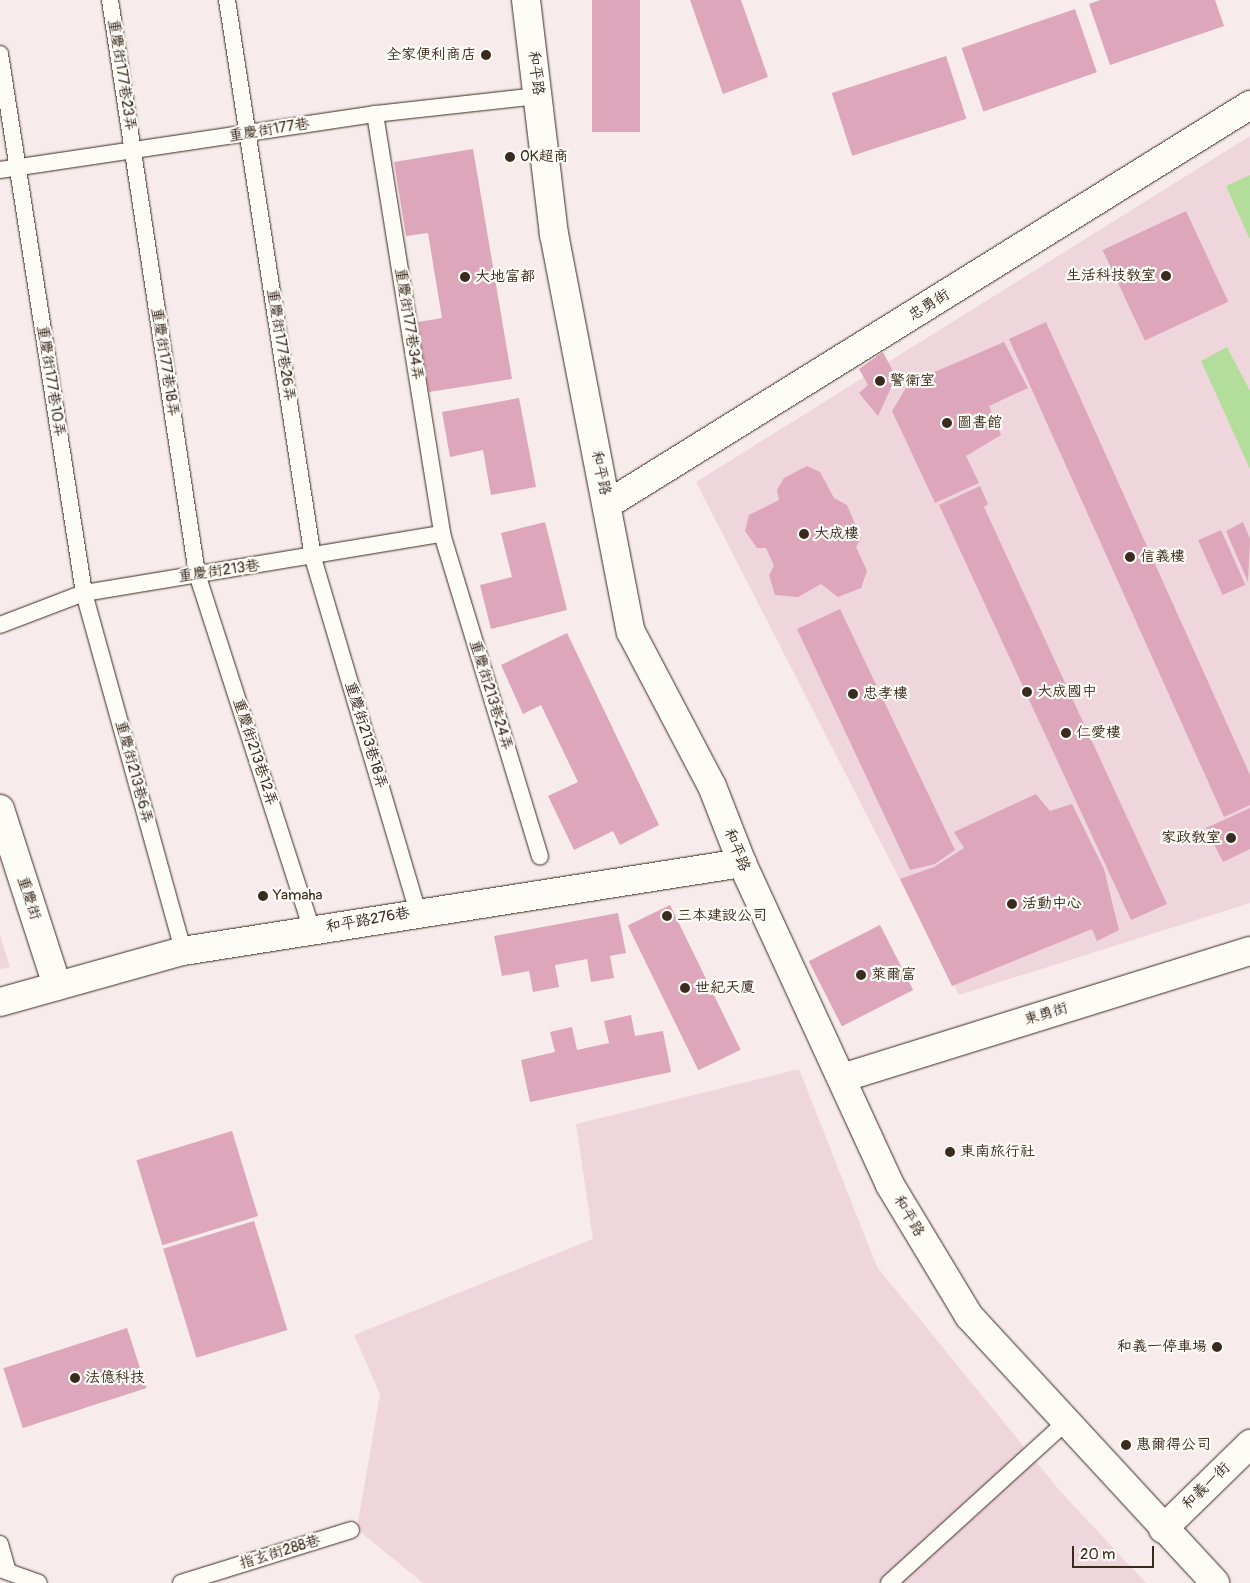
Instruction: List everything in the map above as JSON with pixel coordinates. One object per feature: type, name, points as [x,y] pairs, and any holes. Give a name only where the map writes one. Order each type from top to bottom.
[{"type":"street","name":"和平路","points":[[526,0],[539,96],[554,234],[608,504],[631,632],[712,786],[742,863],[890,1185],[969,1316],[1163,1529],[1215,1583]]},
{"type":"street","name":"忠勇街","points":[[608,504],[1250,105]]},
{"type":"street","name":"重慶街","points":[[0,809],[57,986]]},
{"type":"street","name":"和平路276巷","points":[[0,1002],[183,951],[418,912],[742,863]]},
{"type":"street","name":"東勇街","points":[[842,1078],[1250,951]]},
{"type":"street","name":"和義一街","points":[[1163,1529],[1250,1444]]},
{"type":"lane","name":"重慶街177巷23弄","points":[[110,0],[133,150]]},
{"type":"lane","name":"重慶街177巷26弄","points":[[227,0],[313,558]]},
{"type":"lane","name":"重慶街177巷10弄","points":[[0,54],[84,593]]},
{"type":"lane","name":"重慶街177巷","points":[[0,170],[376,114],[539,96]]},
{"type":"lane","name":"重慶街177巷34弄","points":[[376,114],[442,534]]},
{"type":"lane","name":"重慶街177巷18弄","points":[[133,150],[197,574]]},
{"type":"lane","name":"重慶街213巷","points":[[0,625],[84,593],[197,574],[313,558],[442,534]]},
{"type":"lane","name":"重慶街213巷24弄","points":[[442,534],[540,856]]},
{"type":"lane","name":"重慶街213巷18弄","points":[[313,558],[418,912]]},
{"type":"lane","name":"重慶街213巷12弄","points":[[197,574],[312,930]]},
{"type":"lane","name":"重慶街213巷6弄","points":[[84,593],[183,951]]},
{"type":"lane","points":[[889,1583],[1066,1422]]},
{"type":"lane","name":"指玄街288巷","points":[[181,1583],[351,1530]]},
{"type":"lane","points":[[0,1544],[4,1570],[40,1583]]},
{"type":"shaded area","name":"大成國中","points":[[1250,136],[1250,903],[959,995],[696,482]]},
{"type":"shaded area","points":[[0,935],[10,967],[0,969]]},
{"type":"shaded area","points":[[799,1069],[877,1267],[1060,1491],[1146,1583],[423,1583],[357,1529],[380,1394],[354,1335],[593,1239],[576,1124]]},
{"type":"green space","points":[[1250,175],[1250,240],[1226,186]]},
{"type":"green space","points":[[1227,347],[1250,391],[1250,469],[1201,361]]},
{"type":"building","points":[[592,0],[640,0],[640,132],[592,132]]},
{"type":"building","points":[[690,0],[741,0],[768,77],[723,94]]},
{"type":"building","points":[[1100,0],[1215,0],[1224,26],[1110,65],[1089,4]]},
{"type":"building","points":[[1075,9],[1097,72],[983,111],[962,48]]},
{"type":"building","points":[[946,56],[966,119],[852,156],[832,93]]},
{"type":"building","name":"大地富都","points":[[473,149],[512,379],[429,392],[418,322],[442,318],[428,233],[406,236],[394,162]]},
{"type":"building","name":"生活科技教室","points":[[1186,211],[1228,302],[1145,341],[1103,250]]},
{"type":"building","name":"信義樓","points":[[1046,322],[1250,775],[1250,805],[1224,817],[1009,339]]},
{"type":"building","name":"圖書館","points":[[1004,342],[1028,388],[989,406],[1001,435],[966,456],[979,483],[935,503],[892,411],[909,383]]},
{"type":"building","name":"警衛室","points":[[883,352],[896,377],[878,416],[859,393],[868,385],[859,369]]},
{"type":"building","points":[[519,398],[536,487],[491,495],[483,450],[450,457],[442,412]]},
{"type":"building","name":"大成樓","points":[[807,466],[820,472],[834,498],[847,505],[861,538],[856,547],[867,571],[861,588],[838,597],[821,584],[798,597],[775,595],[769,575],[774,566],[766,548],[757,548],[745,531],[749,515],[779,500],[777,490],[784,478]]},
{"type":"building","name":"仁愛樓","points":[[980,486],[988,504],[984,507],[1167,904],[1131,920],[939,505]]},
{"type":"building","points":[[545,522],[567,610],[491,629],[480,585],[512,577],[501,533]]},
{"type":"building","points":[[1243,522],[1250,539],[1248,582],[1226,531]]},
{"type":"building","points":[[1221,530],[1245,585],[1223,595],[1198,540]]},
{"type":"building","name":"忠孝樓","points":[[840,609],[955,850],[935,864],[910,870],[797,629]]},
{"type":"building","points":[[567,633],[659,825],[620,845],[613,831],[574,850],[548,796],[578,782],[541,705],[523,714],[501,665]]},
{"type":"building","name":"活動中心","points":[[1036,794],[1050,811],[1072,804],[1104,869],[1119,930],[1097,941],[1092,929],[952,986],[900,879],[934,867],[964,848],[954,832]]},
{"type":"building","name":"家政教室","points":[[1250,808],[1250,849],[1223,862],[1206,828]]},
{"type":"building","name":"世紀天廈","points":[[670,905],[741,1050],[698,1070],[628,926]]},
{"type":"building","points":[[618,913],[626,953],[610,956],[614,978],[591,982],[587,959],[555,965],[559,987],[533,992],[529,971],[502,976],[494,936]]},
{"type":"building","name":"萊爾富","points":[[880,925],[913,990],[842,1026],[809,961]]},
{"type":"building","points":[[631,1015],[635,1036],[663,1031],[671,1072],[530,1102],[521,1060],[555,1052],[550,1032],[572,1027],[577,1050],[609,1043],[604,1021]]},
{"type":"building","points":[[232,1131],[258,1216],[162,1245],[136,1160]]},
{"type":"building","points":[[254,1221],[287,1330],[196,1358],[163,1249]]},
{"type":"building","name":"法億科技","points":[[127,1328],[146,1388],[23,1428],[3,1368]]},
{"type":"place","name":"全家便利商店","points":[[486,55]]},
{"type":"place","name":"OK超商","points":[[510,157]]},
{"type":"place","name":"生活科技教室","points":[[1166,276]]},
{"type":"place","name":"大地富都","points":[[465,277]]},
{"type":"place","name":"警衛室","points":[[880,381]]},
{"type":"place","name":"圖書館","points":[[947,423]]},
{"type":"place","name":"大成樓","points":[[804,534]]},
{"type":"place","name":"信義樓","points":[[1130,557]]},
{"type":"place","name":"大成國中","points":[[1027,692]]},
{"type":"place","name":"忠孝樓","points":[[853,694]]},
{"type":"place","name":"仁愛樓","points":[[1066,733]]},
{"type":"place","name":"家政教室","points":[[1231,838]]},
{"type":"place","name":"Yamaha","points":[[263,896]]},
{"type":"place","name":"活動中心","points":[[1012,904]]},
{"type":"place","name":"三本建設公司","points":[[667,916]]},
{"type":"place","name":"萊爾富","points":[[861,975]]},
{"type":"place","name":"世紀天廈","points":[[685,988]]},
{"type":"place","name":"東南旅行社","points":[[950,1152]]},
{"type":"place","name":"和義一停車場","points":[[1217,1347]]},
{"type":"place","name":"法億科技","points":[[75,1378]]},
{"type":"place","name":"惠爾得公司","points":[[1126,1445]]}]
